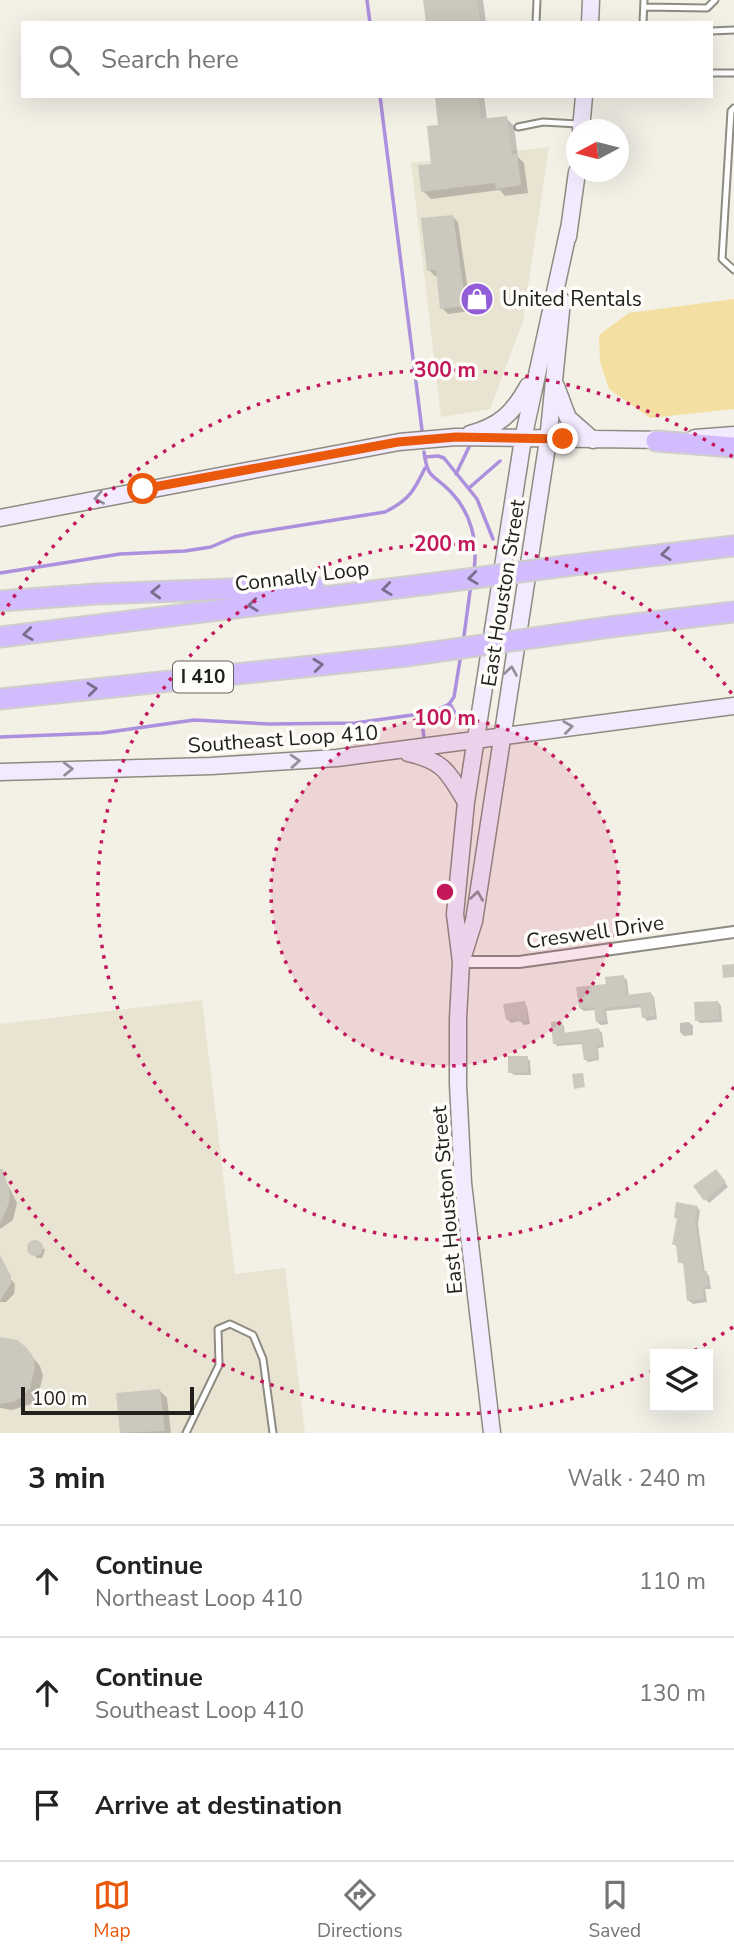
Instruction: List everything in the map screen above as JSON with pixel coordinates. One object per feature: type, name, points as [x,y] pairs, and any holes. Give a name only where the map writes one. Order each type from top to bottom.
[{"type":"highway","points":[[656,441],[734,447]]},
{"type":"highway","name":"Connally Loop","points":[[0,637],[734,546]]},
{"type":"highway","points":[[0,601],[96,594],[324,586],[345,594]]},
{"type":"highway","name":"I 410","points":[[0,699],[406,656],[734,612]]},
{"type":"main road","points":[[590,21],[591,0]]},
{"type":"main road","points":[[582,119],[584,98]]},
{"type":"main road","name":"East Houston Street","points":[[461,962],[474,921],[548,440],[576,182]]},
{"type":"main road","name":"East Houston Street","points":[[492,1433],[463,1183],[458,1070],[461,962],[455,914],[466,802],[523,439],[569,228]]},
{"type":"main road","points":[[456,437],[486,430],[503,420],[516,408],[538,368]]},
{"type":"main road","points":[[554,379],[568,418],[593,440]]},
{"type":"main road","points":[[0,518],[398,442],[456,437],[656,441],[734,435]]},
{"type":"main road","name":"Southeast Loop 410","points":[[0,772],[211,766],[398,752],[476,739],[734,706]]},
{"type":"main road","points":[[398,752],[429,758],[446,770],[466,802]]},
{"type":"street","name":"Creswell Drive","points":[[461,962],[519,962],[734,932]]},
{"type":"lane","points":[[536,21],[537,0]]},
{"type":"lane","points":[[643,21],[644,0]]},
{"type":"lane","points":[[643,7],[707,8],[715,0]]},
{"type":"lane","points":[[713,31],[734,30]]},
{"type":"lane","points":[[713,73],[734,73]]},
{"type":"lane","points":[[734,108],[731,111],[722,259],[734,270]]},
{"type":"lane","points":[[518,127],[543,122],[566,125]]},
{"type":"lane","points":[[186,1433],[219,1365],[218,1329],[230,1324],[253,1335],[263,1359],[273,1433]]},
{"type":"shaded area","name":"United Rentals","points":[[549,147],[523,321],[490,409],[441,417],[411,163]]},
{"type":"shaded area","points":[[734,299],[734,409],[650,418],[609,389],[600,362],[599,335],[629,313]]},
{"type":"shaded area","points":[[202,1000],[235,1274],[285,1268],[305,1433],[0,1433],[0,1024]]},
{"type":"building","points":[[423,0],[477,0],[480,21],[426,21]]},
{"type":"building","points":[[435,98],[478,98],[481,119],[507,116],[512,154],[517,153],[521,185],[496,189],[495,183],[421,192],[418,165],[431,164],[427,126],[438,125]]},
{"type":"building","points":[[453,215],[466,306],[440,309],[436,270],[427,271],[421,218]]},
{"type":"building","points":[[734,964],[734,977],[723,978],[722,965]]},
{"type":"building","points":[[624,975],[626,995],[651,992],[655,1016],[642,1018],[640,1004],[604,1008],[605,1021],[596,1022],[594,1007],[579,1008],[576,987],[606,984],[605,977]]},
{"type":"building","points":[[525,1001],[527,1021],[519,1022],[517,1018],[506,1020],[503,1004]]},
{"type":"building","points":[[718,1001],[719,1019],[695,1021],[694,1002]]},
{"type":"building","points":[[562,1021],[563,1033],[599,1028],[602,1044],[596,1045],[597,1058],[584,1060],[581,1042],[553,1044],[551,1022]]},
{"type":"building","points":[[508,1056],[528,1056],[528,1072],[508,1073]]},
{"type":"building","points":[[583,1073],[585,1087],[574,1089],[572,1074]]},
{"type":"building","points":[[0,1169],[3,1169],[10,1194],[0,1224]]},
{"type":"building","points":[[716,1169],[726,1182],[704,1201],[693,1186]]},
{"type":"building","points":[[676,1202],[698,1206],[695,1220],[708,1286],[703,1286],[704,1299],[687,1301],[683,1262],[678,1263],[676,1244],[672,1245],[677,1218],[674,1218]]},
{"type":"building","points":[[35,1240],[41,1242],[41,1254],[35,1256],[29,1254],[27,1248],[29,1242]]},
{"type":"building","points":[[0,1255],[11,1276],[11,1283],[0,1301]]},
{"type":"building","points":[[0,1337],[17,1340],[26,1347],[33,1356],[35,1367],[30,1388],[23,1396],[13,1402],[0,1404]]},
{"type":"building","points":[[160,1389],[165,1431],[120,1433],[116,1393]]},
{"type":"waterway","points":[[367,0],[370,21]]},
{"type":"waterway","points":[[380,98],[422,430]]},
{"type":"waterway","points":[[456,474],[469,447]]},
{"type":"waterway","points":[[424,452],[432,476],[458,500],[468,518],[474,538],[474,570]]},
{"type":"waterway","points":[[425,457],[444,458],[477,499],[493,539]]},
{"type":"waterway","points":[[469,488],[500,461]]},
{"type":"waterway","points":[[0,573],[120,554],[211,547],[252,533],[385,512],[410,494],[425,468]]},
{"type":"waterway","points":[[463,643],[471,584]]},
{"type":"waterway","points":[[0,737],[102,733],[194,720],[269,724],[355,723],[434,712],[449,704],[454,697],[461,654]]},
{"type":"waterway","points":[[450,704],[455,713],[468,722]]},
{"type":"waterway","points":[[421,714],[424,738]]},
{"type":"place","name":"United Rentals","points":[[477,299]]},
{"type":"route","points":[[143,489],[398,442],[456,437],[563,439]]}]
